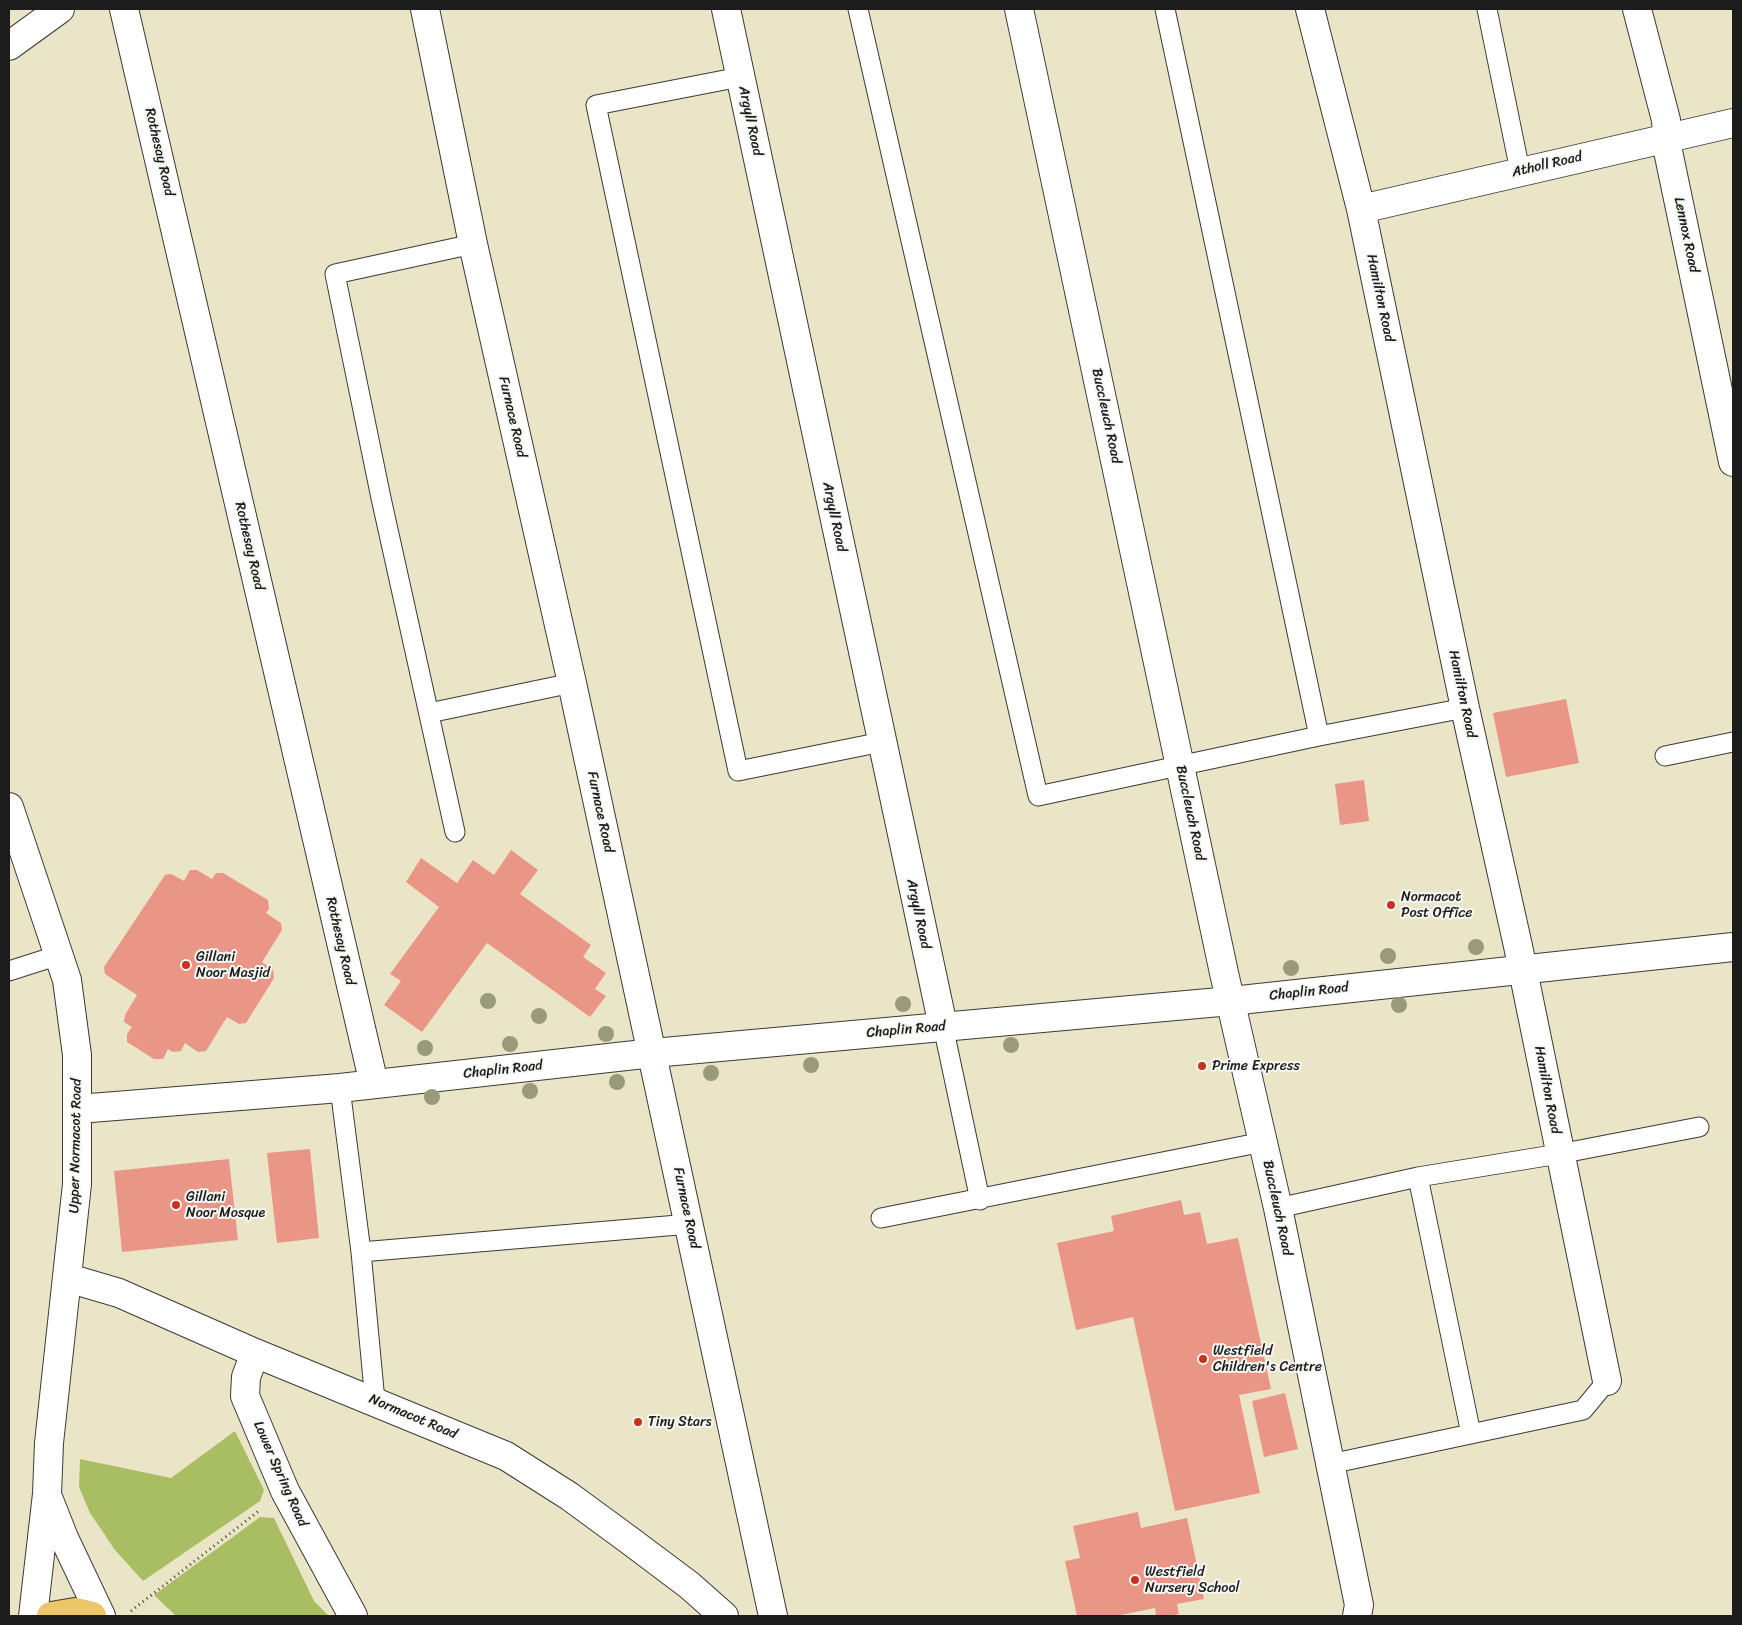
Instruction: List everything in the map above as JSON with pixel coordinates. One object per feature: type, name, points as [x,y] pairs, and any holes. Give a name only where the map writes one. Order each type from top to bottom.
[{"type":"main road","points":[[52,1616],[75,1612],[92,1616]]},
{"type":"street","points":[[9,46],[60,9]]},
{"type":"street","name":"Rothesay Road","points":[[124,9],[374,1084]]},
{"type":"street","name":"Furnace Road","points":[[426,9],[473,244],[653,1053],[773,1616]]},
{"type":"street","name":"Argyll Road","points":[[726,9],[943,1026]]},
{"type":"street","name":"Buccleuch Road","points":[[1019,9],[1180,766],[1278,1208],[1359,1604],[1357,1616]]},
{"type":"street","name":"Hamilton Road","points":[[1310,9],[1361,209],[1465,708],[1522,968],[1607,1381]]},
{"type":"street","name":"Lennox Road","points":[[1637,9],[1666,120],[1667,137],[1733,462]]},
{"type":"street","name":"Atholl Road","points":[[1361,209],[1733,123]]},
{"type":"street","name":"Upper Normacot Road","points":[[9,806],[59,955],[72,1012],[77,1055],[77,1184],[68,1278],[48,1443],[47,1494],[34,1616]]},
{"type":"street","name":"Chaplin Road","points":[[78,1109],[340,1088],[653,1053],[1231,1001],[1522,968],[1733,947]]},
{"type":"street","name":"Normacot Road","points":[[68,1278],[119,1292],[255,1353],[506,1456],[569,1496],[629,1540],[690,1585],[724,1616]]},
{"type":"street","name":"Lower Spring Road","points":[[255,1353],[246,1377],[245,1396],[284,1491],[353,1616]]},
{"type":"street","name":"Upper Normacot Road","points":[[47,1494],[64,1538],[101,1616]]},
{"type":"lane","points":[[858,9],[1038,796],[1319,736],[1465,708]]},
{"type":"lane","points":[[1165,9],[1319,736]]},
{"type":"lane","points":[[1487,9],[1520,171]]},
{"type":"lane","points":[[740,78],[596,104],[738,771],[882,742]]},
{"type":"lane","points":[[456,832],[381,498],[335,274],[473,244]]},
{"type":"lane","points":[[430,713],[572,683]]},
{"type":"lane","points":[[1665,756],[1733,742]]},
{"type":"lane","points":[[9,971],[59,955]]},
{"type":"lane","points":[[943,1026],[980,1200]]},
{"type":"lane","points":[[340,1088],[361,1252],[375,1401]]},
{"type":"lane","points":[[1278,1208],[1418,1177],[1559,1154],[1699,1127]]},
{"type":"lane","points":[[882,1218],[980,1200],[1263,1142]]},
{"type":"lane","points":[[1418,1177],[1471,1434]]},
{"type":"lane","points":[[361,1252],[690,1224]]},
{"type":"lane","points":[[1330,1464],[1583,1410],[1607,1381]]},
{"type":"path","points":[[124,1616],[284,1491]]},
{"type":"green space","points":[[235,1431],[264,1490],[260,1501],[143,1581],[115,1550],[90,1513],[79,1487],[80,1459],[171,1478]]},
{"type":"green space","points":[[260,1517],[274,1518],[314,1601],[329,1616],[176,1616],[154,1595]]},
{"type":"building","points":[[1566,699],[1579,763],[1506,777],[1493,713]]},
{"type":"building","points":[[1364,780],[1369,821],[1340,825],[1335,784]]},
{"type":"building","points":[[511,850],[538,870],[520,894],[591,945],[583,957],[606,973],[595,989],[606,996],[590,1017],[487,943],[422,1032],[384,1005],[401,981],[390,974],[439,907],[406,882],[421,858],[457,883],[473,860],[494,875]]},
{"type":"building","name":"Gillani Noor Masjid","points":[[190,870],[197,870],[212,879],[216,873],[223,873],[268,900],[269,909],[266,913],[281,923],[282,930],[262,962],[273,970],[274,978],[246,1023],[239,1024],[227,1017],[206,1051],[198,1052],[185,1043],[181,1051],[173,1052],[168,1049],[163,1059],[154,1059],[127,1042],[127,1034],[132,1027],[124,1022],[125,1015],[137,995],[105,974],[104,967],[165,875],[171,874],[184,881]]},
{"type":"building","points":[[310,1149],[319,1238],[277,1243],[267,1153]]},
{"type":"building","name":"Gillani Noor Mosque","points":[[229,1159],[238,1240],[122,1252],[114,1171]]},
{"type":"building","name":"Westfield Children's Centre","points":[[1181,1200],[1184,1215],[1200,1212],[1207,1244],[1238,1238],[1271,1389],[1239,1395],[1260,1493],[1175,1511],[1133,1317],[1076,1330],[1057,1243],[1114,1231],[1111,1216]]},
{"type":"building","points":[[1285,1393],[1298,1449],[1264,1457],[1252,1401]]},
{"type":"building","name":"Westfield Nursery School","points":[[1138,1512],[1141,1528],[1187,1518],[1204,1599],[1177,1604],[1179,1614],[1170,1616],[1156,1616],[1155,1608],[1116,1616],[1077,1616],[1065,1561],[1080,1558],[1073,1526]]},
{"type":"place","name":"Normacot Post Office","points":[[1391,905]]},
{"type":"place","name":"Gillani Noor Masjid","points":[[186,965]]},
{"type":"place","name":"Prime Express","points":[[1202,1066]]},
{"type":"place","name":"Gillani Noor Mosque","points":[[176,1205]]},
{"type":"place","name":"Westfield Children's Centre","points":[[1203,1359]]},
{"type":"place","name":"Tiny Stars","points":[[638,1422]]},
{"type":"place","name":"Westfield Nursery School","points":[[1135,1580]]}]
